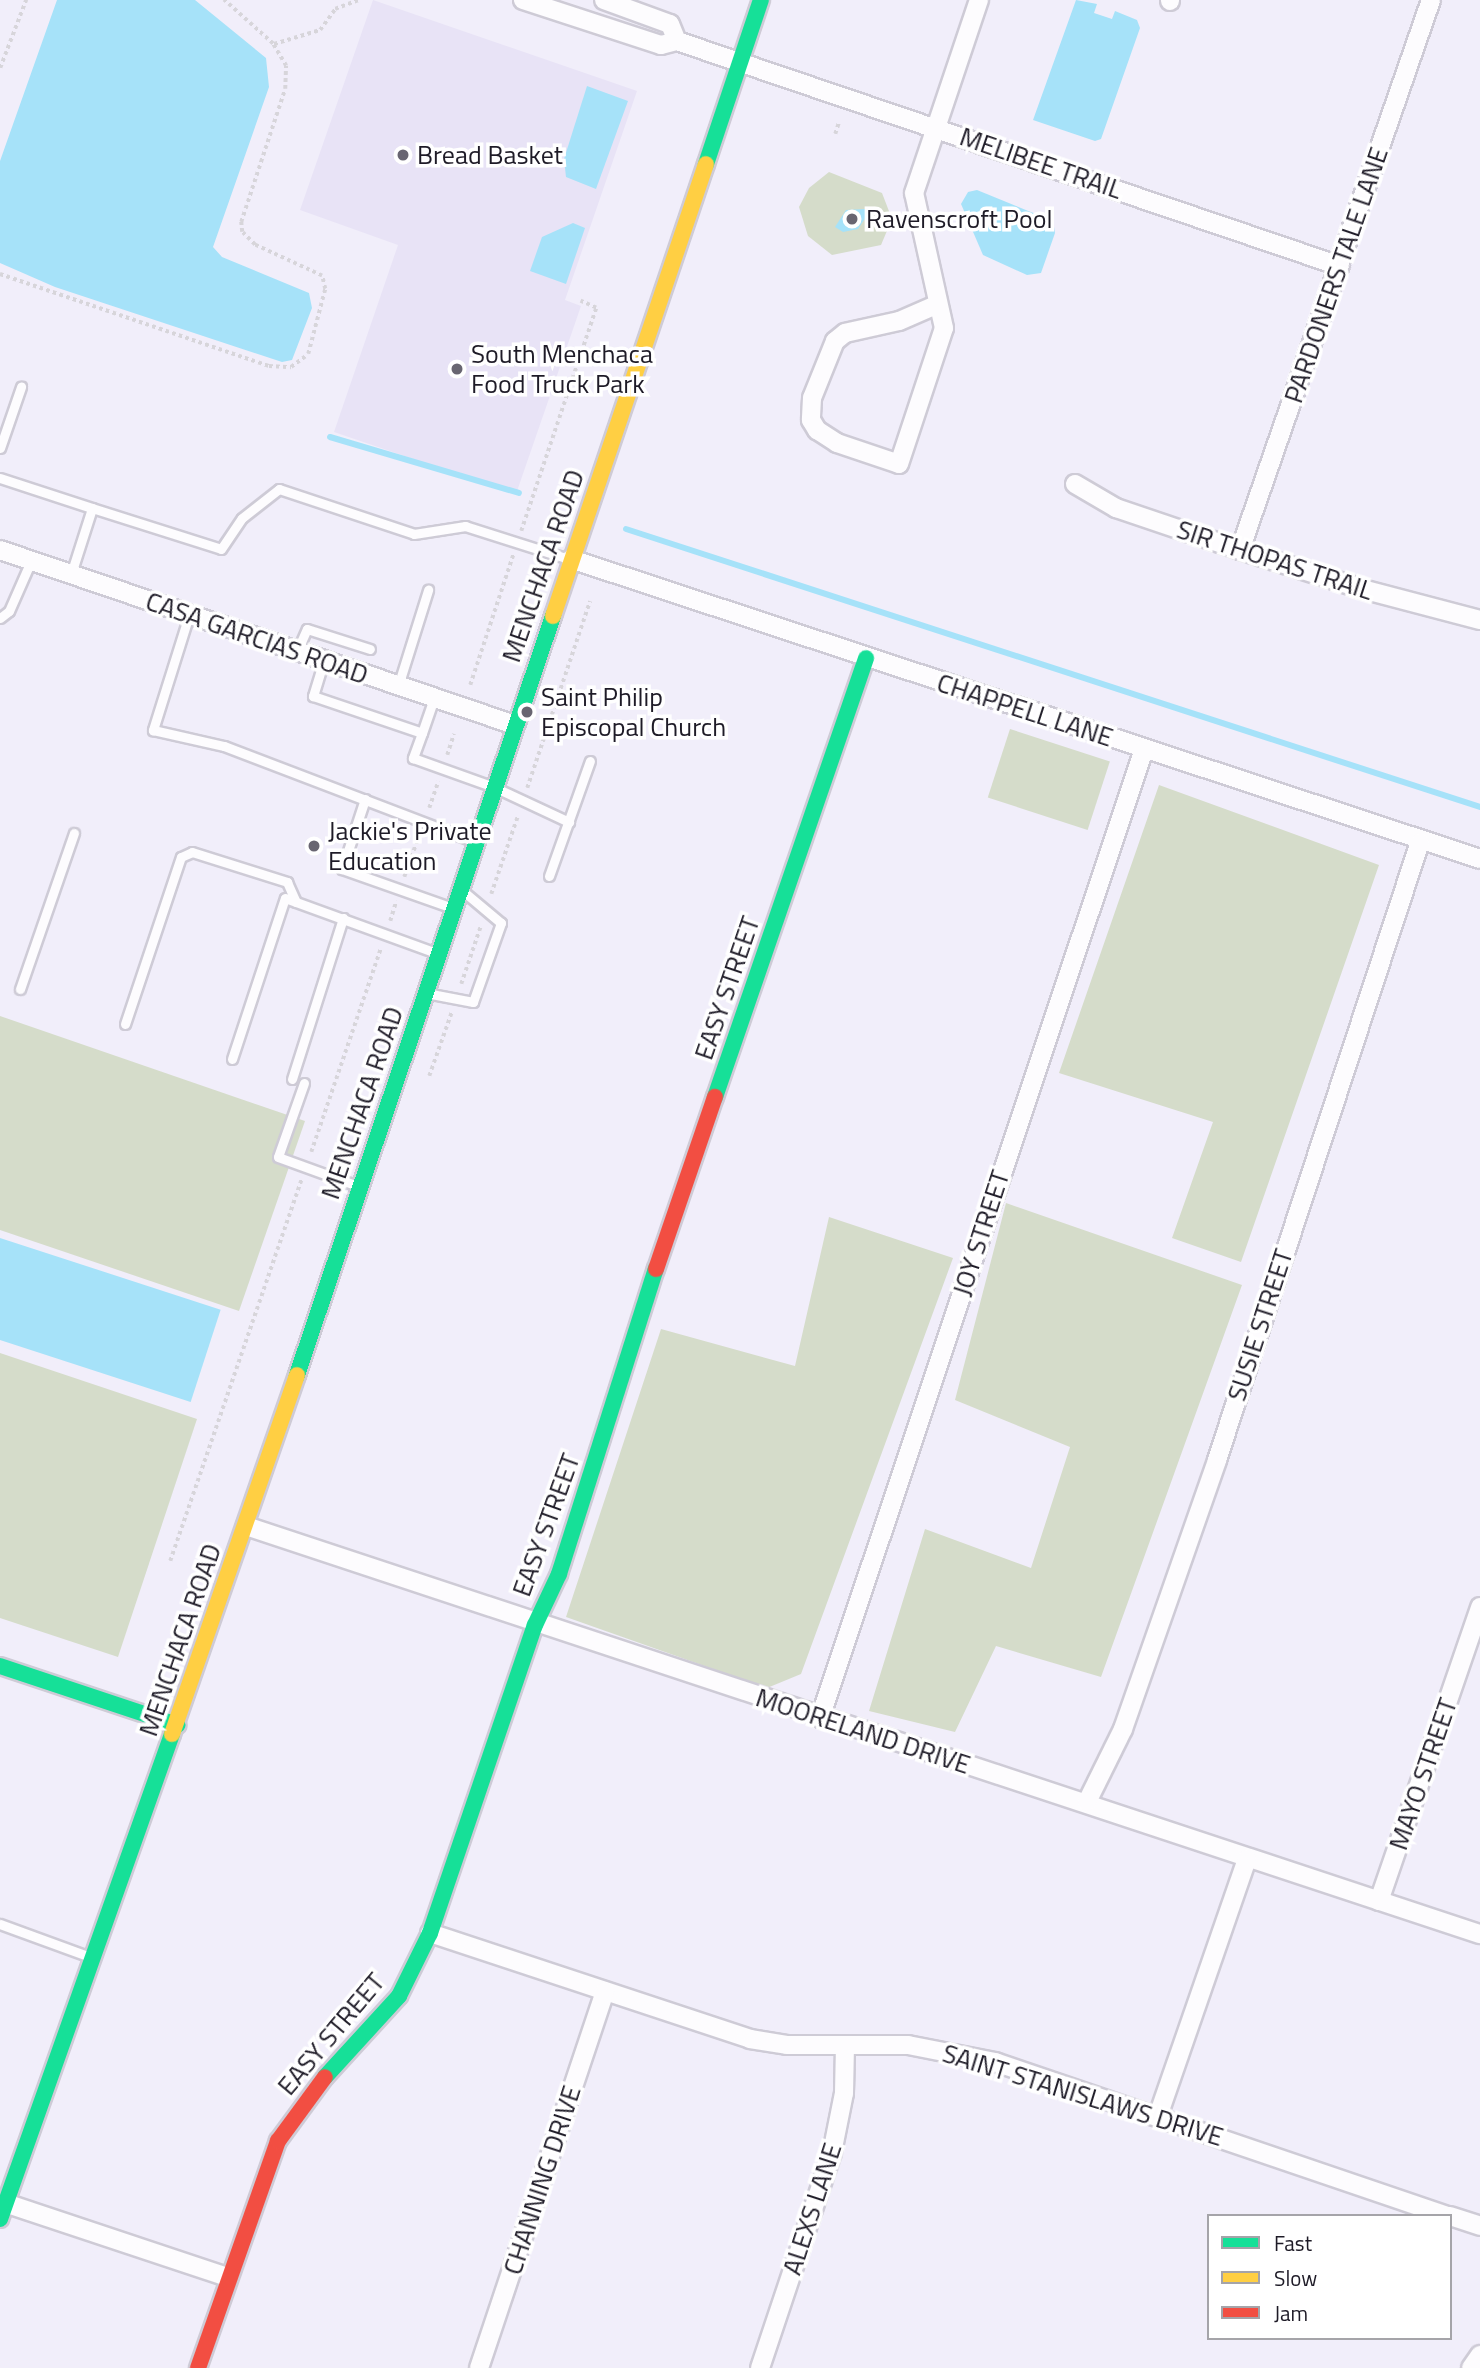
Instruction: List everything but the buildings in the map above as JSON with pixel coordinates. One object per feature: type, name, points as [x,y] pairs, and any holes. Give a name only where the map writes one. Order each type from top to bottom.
[{"type":"main road","name":"MENCHACA ROAD","points":[[3,2211],[246,1526],[570,559],[761,0]]},
{"type":"main road","name":"EASY STREET","points":[[198,2368],[227,2277],[278,2141],[319,2082],[360,2044],[399,1996],[430,1933],[535,1625],[559,1574],[639,1319],[866,658]]},
{"type":"main road","points":[[0,1666],[177,1725]]},
{"type":"street","points":[[523,0],[662,45],[677,41],[670,24],[604,0]]},
{"type":"street","points":[[936,305],[900,321],[845,333],[835,341],[812,398],[811,420],[817,430],[837,443],[899,464],[941,344],[944,328],[936,305],[914,193],[934,126],[979,0]]},
{"type":"street","name":"PARDONERS TALE LANE","points":[[1241,550],[1432,0]]},
{"type":"street","name":"MELIBEE TRAIL","points":[[677,41],[1340,266]]},
{"type":"street","name":"SIR THOPAS TRAIL","points":[[1075,484],[1116,508],[1241,550],[1362,589],[1480,620]]},
{"type":"street","name":"CASA GARCIAS ROAD","points":[[0,550],[515,725]]},
{"type":"street","name":"CHAPPELL LANE","points":[[570,559],[1420,842],[1480,859]]},
{"type":"street","name":"JOY STREET","points":[[820,1718],[1144,749]]},
{"type":"street","name":"SUSIE STREET","points":[[1087,1802],[1123,1729],[1208,1486],[1420,842]]},
{"type":"street","name":"MOORELAND DRIVE","points":[[246,1526],[535,1625],[1087,1802],[1247,1859],[1480,1934]]},
{"type":"street","name":"MAYO STREET","points":[[1379,1901],[1480,1607]]},
{"type":"street","points":[[1158,2116],[1247,1859]]},
{"type":"street","name":"SAINT STANISLAWS DRIVE","points":[[430,1933],[750,2039],[845,2047],[908,2045],[953,2050],[1158,2116],[1443,2214]]},
{"type":"street","name":"CHANNING DRIVE","points":[[479,2368],[605,1992]]},
{"type":"street","name":"ALEXS LANE","points":[[760,2368],[832,2153],[844,2093],[845,2047]]},
{"type":"street","points":[[3,2211],[227,2277]]},
{"type":"street","name":"SAINT STANISLAWS DRIVE","points":[[1452,2217],[1480,2227]]},
{"type":"street","points":[[1471,2368],[1480,2355]]},
{"type":"lane","points":[[0,448],[21,387]]},
{"type":"lane","points":[[0,478],[221,549],[242,518],[279,489],[414,534],[465,526],[570,559]]},
{"type":"lane","points":[[71,574],[92,508]]},
{"type":"lane","points":[[0,618],[9,611],[30,561]]},
{"type":"lane","points":[[398,686],[428,590]]},
{"type":"lane","points":[[189,615],[153,730],[224,746],[477,842]]},
{"type":"lane","points":[[297,651],[307,629],[370,649]]},
{"type":"lane","points":[[324,660],[313,696],[422,733]]},
{"type":"lane","points":[[434,698],[413,758],[494,787],[569,822]]},
{"type":"lane","points":[[549,876],[590,761]]},
{"type":"lane","points":[[365,799],[342,869],[453,908]]},
{"type":"lane","points":[[20,989],[74,833]]},
{"type":"lane","points":[[125,1024],[181,857],[192,852],[287,882],[296,902]]},
{"type":"lane","points":[[424,993],[473,1002],[500,923],[460,889]]},
{"type":"lane","points":[[232,1059],[285,898],[438,954]]},
{"type":"lane","points":[[292,1079],[343,918]]},
{"type":"lane","points":[[304,1083],[278,1157],[360,1187]]},
{"type":"lane","points":[[0,1924],[92,1958]]},
{"type":"path","points":[[0,68],[26,0]]},
{"type":"path","points":[[0,274],[269,366],[291,367],[300,362],[312,345],[325,289],[322,276],[255,245],[242,232],[244,208],[288,77],[282,54],[224,0]]},
{"type":"path","points":[[272,44],[320,30],[335,9],[358,0]]},
{"type":"path","points":[[835,134],[839,122]]},
{"type":"path","points":[[470,685],[596,308],[580,301]]},
{"type":"path","points":[[429,1076],[590,601]]},
{"type":"path","points":[[170,1561],[454,734]]},
{"type":"shaded area","points":[[373,0],[637,91],[565,300],[581,306],[516,494],[334,432],[398,245],[300,210]]},
{"type":"green space","points":[[829,172],[882,193],[892,219],[881,245],[832,255],[808,236],[799,207],[809,188]]},
{"type":"green space","points":[[1010,729],[1110,761],[1088,830],[988,797]]},
{"type":"green space","points":[[1159,785],[1379,865],[1241,1262],[1172,1238],[1213,1122],[1059,1073]]},
{"type":"green space","points":[[0,1016],[305,1121],[239,1311],[0,1230]]},
{"type":"green space","points":[[1006,1203],[1242,1285],[1101,1677],[996,1646],[955,1732],[869,1711],[925,1529],[1031,1568],[1070,1447],[955,1400]]},
{"type":"green space","points":[[829,1217],[953,1258],[801,1674],[767,1688],[566,1617],[661,1329],[795,1366]]},
{"type":"green space","points":[[0,1353],[197,1419],[118,1657],[0,1618]]},
{"type":"water","points":[[57,0],[195,0],[266,58],[269,87],[213,247],[222,257],[309,293],[312,308],[292,360],[282,362],[55,287],[0,263],[0,161]]},
{"type":"water","points":[[1076,0],[1097,4],[1094,13],[1112,19],[1115,11],[1137,20],[1140,28],[1101,139],[1095,141],[1033,120]]},
{"type":"water","points":[[587,86],[628,101],[596,189],[566,177],[564,159]]},
{"type":"water","points":[[977,190],[1053,221],[1055,233],[1041,273],[1027,275],[983,255],[961,204],[968,192]]},
{"type":"water","name":"Ravenscroft Pool","points":[[865,209],[866,217],[858,229],[843,232],[835,227],[846,210]]},
{"type":"water","points":[[573,223],[585,228],[566,284],[530,271],[542,237]]},
{"type":"water","points":[[0,1238],[221,1310],[191,1402],[0,1340]]},
{"type":"waterway","points":[[330,437],[519,493]]},
{"type":"waterway","points":[[626,529],[1480,807]]},
{"type":"traffic: fast","points":[[706,164],[761,0]]},
{"type":"traffic: fast","points":[[297,1375],[553,616]]},
{"type":"traffic: fast","points":[[715,1097],[866,658]]},
{"type":"traffic: fast","points":[[325,2077],[399,1996],[430,1933],[535,1625],[559,1574],[656,1269]]},
{"type":"traffic: fast","points":[[0,1666],[177,1725]]},
{"type":"traffic: fast","points":[[0,2219],[172,1734]]},
{"type":"traffic: slow","points":[[553,616],[706,164]]},
{"type":"traffic: slow","points":[[172,1734],[297,1375]]},
{"type":"traffic: jam","points":[[656,1269],[715,1097]]},
{"type":"traffic: jam","points":[[198,2368],[278,2141],[325,2077]]},
{"type":"place","name":"Bread Basket","points":[[403,155]]},
{"type":"place","name":"Ravenscroft Pool","points":[[852,219]]},
{"type":"place","name":"South Menchaca Food Truck Park","points":[[457,369]]},
{"type":"place","name":"Saint Philip Episcopal Church","points":[[527,712]]},
{"type":"place","name":"Jackie's Private Education","points":[[314,846]]}]
